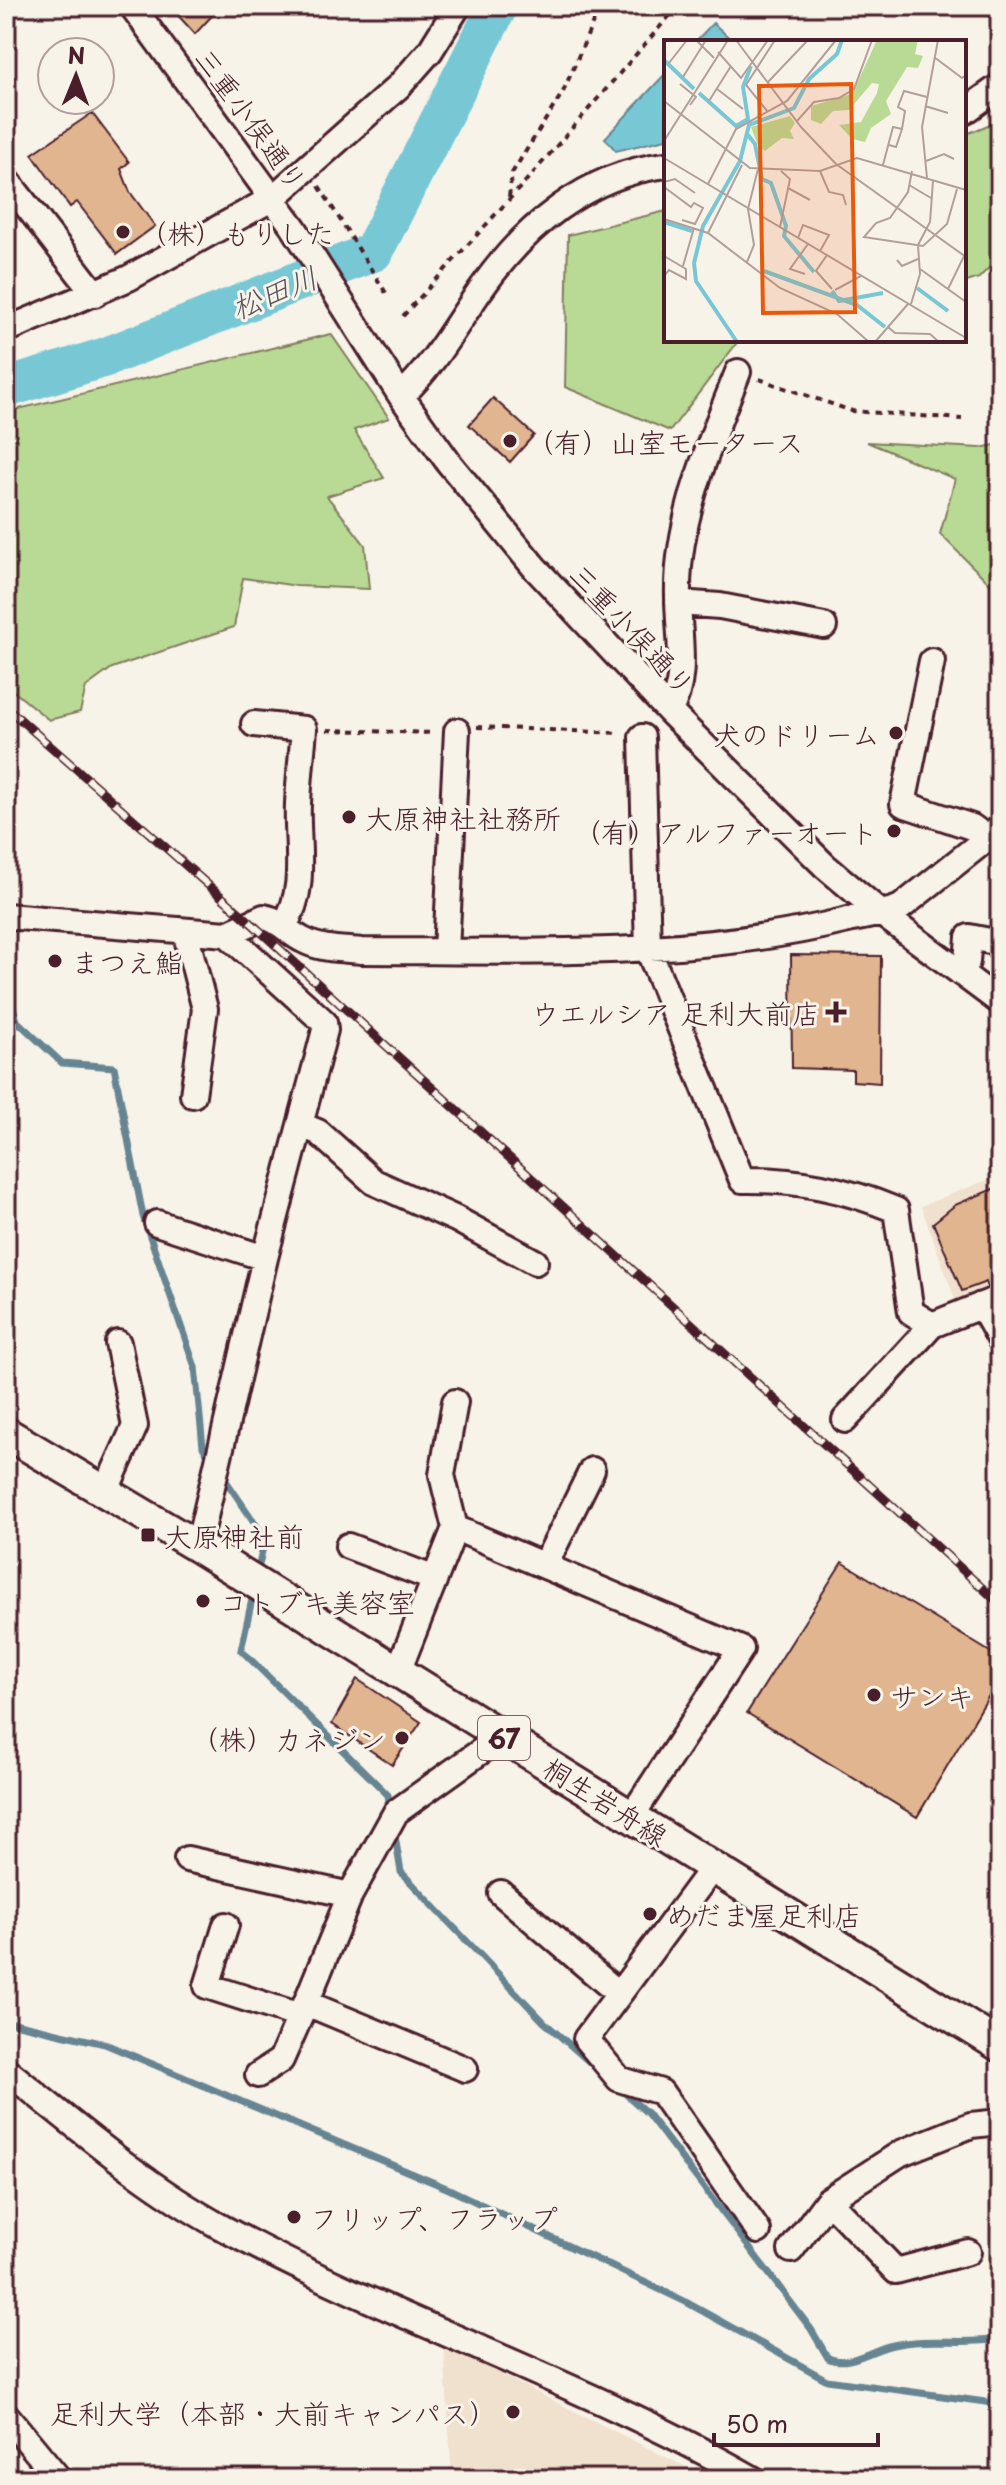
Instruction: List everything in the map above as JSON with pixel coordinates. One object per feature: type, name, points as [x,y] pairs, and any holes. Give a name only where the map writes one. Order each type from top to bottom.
[{"type":"main road","name":"桐生岩舟線","points":[[6,1433],[198,1547],[397,1674],[999,2044]]},
{"type":"street","name":"三重小俣通り","points":[[132,6],[294,228],[401,396],[449,463],[535,568],[669,711],[825,866],[882,914],[1000,1002]]},
{"type":"street","points":[[6,330],[95,294],[202,240],[273,198],[399,86],[430,51],[458,6]]},
{"type":"street","points":[[966,111],[1000,86]]},
{"type":"street","points":[[401,396],[435,358],[505,257],[545,217],[596,185],[627,173],[664,165]]},
{"type":"street","points":[[6,179],[95,294]]},
{"type":"street","points":[[669,711],[678,697],[681,682],[678,603],[687,515],[738,372]]},
{"type":"street","points":[[678,603],[720,606],[824,626]]},
{"type":"street","points":[[932,661],[903,804],[993,833]]},
{"type":"street","points":[[254,724],[304,729],[298,806],[299,876],[293,912],[284,925]]},
{"type":"street","points":[[446,951],[457,731]]},
{"type":"street","points":[[642,737],[648,949],[742,1180],[790,1179],[868,1199],[896,1210],[911,1312],[932,1325]]},
{"type":"street","points":[[6,916],[227,934],[264,917],[284,925],[302,940],[325,948],[446,951],[648,949],[768,939],[901,907],[993,833]]},
{"type":"street","points":[[185,931],[205,1009],[206,1026],[193,1095]]},
{"type":"street","points":[[198,1547],[324,1022],[227,934]]},
{"type":"street","points":[[961,973],[967,962],[969,937],[1000,943]]},
{"type":"street","points":[[301,1125],[318,1132],[374,1182],[456,1219],[535,1262]]},
{"type":"street","points":[[157,1223],[265,1258]]},
{"type":"street","points":[[845,1420],[932,1325],[990,1302],[1000,1339]]},
{"type":"street","points":[[105,1492],[135,1426],[118,1343]]},
{"type":"street","points":[[397,1674],[455,1528],[442,1475],[455,1402]]},
{"type":"street","points":[[545,1565],[592,1470]]},
{"type":"street","points":[[455,1528],[741,1649],[631,1817]]},
{"type":"street","points":[[348,1546],[435,1579]]},
{"type":"street","points":[[258,2075],[281,2060],[350,1895],[396,1812],[501,1737]]},
{"type":"street","points":[[187,1859],[350,1895]]},
{"type":"street","points":[[713,1867],[586,2039],[619,2079],[661,2092],[758,2231]]},
{"type":"street","points":[[501,1893],[618,1993]]},
{"type":"street","points":[[226,1925],[207,1986],[303,2010],[465,2069]]},
{"type":"street","points":[[6,2070],[127,2165],[220,2226],[284,2259],[566,2386],[753,2479]]},
{"type":"street","points":[[791,2250],[828,2200],[901,2153],[971,2125],[1000,2122]]},
{"type":"street","points":[[828,2200],[896,2271],[968,2252]]},
{"type":"street","points":[[6,2415],[59,2479]]},
{"type":"path","points":[[509,198],[512,173],[563,92],[600,6]]},
{"type":"path","points":[[403,316],[678,6]]},
{"type":"path","points":[[319,186],[386,293]]},
{"type":"path","points":[[738,372],[852,411],[962,419]]},
{"type":"shaded area","points":[[1000,1175],[1000,1306],[963,1321],[921,1206]]},
{"type":"shaded area","name":"足利大学（本部・大前キャンパス）","points":[[444,2346],[710,2479],[452,2479]]},
{"type":"green space","points":[[1000,120],[1000,256],[979,278],[966,282],[966,134]]},
{"type":"green space","points":[[664,211],[664,342],[737,342],[670,431],[565,387],[568,235]]},
{"type":"green space","points":[[331,334],[389,418],[354,430],[384,478],[327,496],[365,545],[369,589],[297,586],[243,578],[234,627],[112,668],[86,687],[80,712],[49,720],[6,685],[6,412]]},
{"type":"green space","points":[[867,442],[980,448],[1000,444],[1000,594],[940,534],[955,479]]},
{"type":"water","points":[[713,23],[732,40],[697,40]]},
{"type":"water","points":[[664,75],[664,139],[616,151],[605,138]]},
{"type":"building","points":[[181,6],[221,6],[195,34],[175,12]]},
{"type":"building","points":[[88,116],[94,116],[129,162],[121,169],[130,192],[155,226],[117,254],[77,202],[70,207],[32,154]]},
{"type":"building","points":[[493,398],[534,435],[510,462],[469,425]]},
{"type":"building","name":"ウエルシア 足利大前店","points":[[791,955],[881,956],[880,1083],[853,1081],[853,1070],[792,1068]]},
{"type":"building","points":[[1000,1186],[1000,1285],[988,1289],[986,1282],[962,1291],[933,1223],[955,1205]]},
{"type":"building","name":"サンキ","points":[[842,1562],[1000,1658],[1000,1677],[917,1817],[747,1713]]},
{"type":"building","points":[[357,1679],[421,1722],[392,1765],[332,1724]]},
{"type":"waterway","name":"松田川","points":[[6,388],[106,357],[373,252],[498,6]]},
{"type":"waterway","points":[[6,981],[17,1021],[62,1063],[114,1067],[143,1216],[195,1367],[203,1447],[211,1459]]},
{"type":"waterway","points":[[220,1472],[265,1538],[257,1574]]},
{"type":"waterway","points":[[254,1590],[241,1650],[388,1795],[390,1810]]},
{"type":"waterway","points":[[394,1830],[401,1872],[544,2022],[596,2068]]},
{"type":"waterway","points":[[14,2023],[105,2044],[449,2189],[684,2301],[827,2380],[1000,2404]]},
{"type":"waterway","points":[[620,2089],[647,2113],[811,2329],[828,2358],[844,2361],[906,2343],[1000,2339]]},
{"type":"railway","points":[[6,707],[249,921],[1000,1604]]},
{"type":"place","name":"（株）もりした","points":[[123,232]]},
{"type":"place","name":"（有）山室モータース","points":[[510,441]]},
{"type":"place","name":"犬のドリーム","points":[[896,733]]},
{"type":"place","name":"大原神社社務所","points":[[349,817]]},
{"type":"place","name":"（有）アルファーオート","points":[[894,831]]},
{"type":"place","name":"まつえ鮨","points":[[55,961]]},
{"type":"place","name":"ウエルシア 足利大前店","points":[[836,1012]]},
{"type":"place","name":"大原神社前","points":[[148,1535]]},
{"type":"place","name":"コトブキ美容室","points":[[203,1601]]},
{"type":"place","name":"サンキ","points":[[874,1695]]},
{"type":"place","name":"（株）カネジン","points":[[402,1738]]},
{"type":"place","name":"めだま屋足利店","points":[[650,1914]]},
{"type":"place","name":"フリップ、フラップ","points":[[294,2217]]},
{"type":"place","name":"足利大学（本部・大前キャンパス）","points":[[513,2412]]}]
